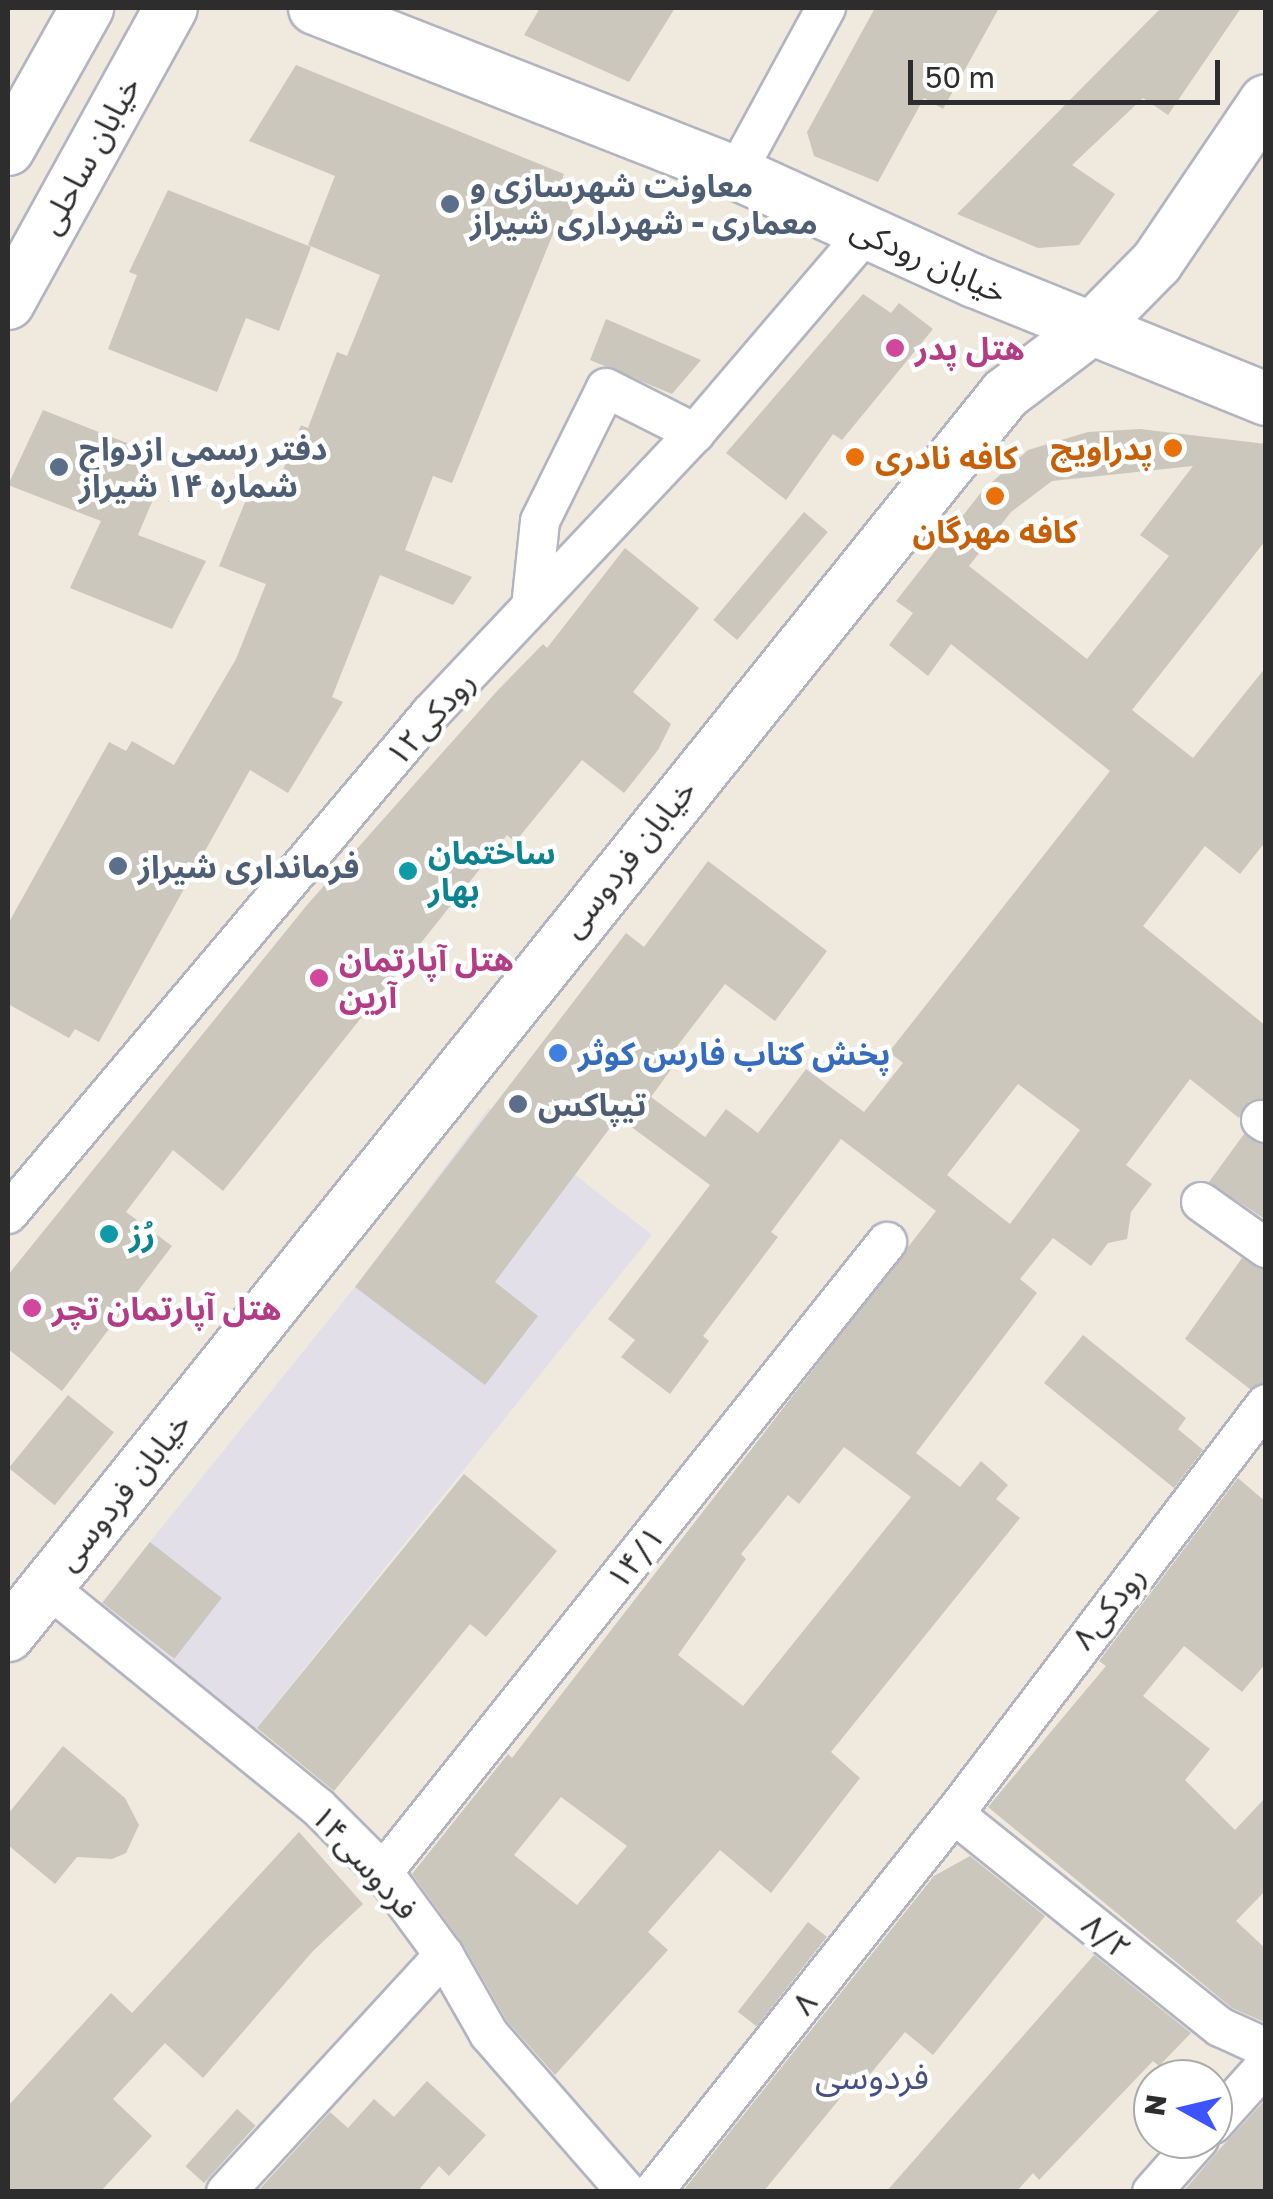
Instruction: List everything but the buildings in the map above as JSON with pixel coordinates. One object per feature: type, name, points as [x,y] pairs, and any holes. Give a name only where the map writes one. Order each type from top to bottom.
[{"type":"street","points":[[8,150],[87,8]]},
{"type":"street","name":"خیابان ساحلی","points":[[8,303],[171,8]]},
{"type":"street","name":"خیابان رودکی","points":[[315,8],[736,173],[1091,329],[1266,398]]},
{"type":"street","points":[[736,173],[826,8]]},
{"type":"street","name":"خیابان فردوسی","points":[[8,1634],[831,602],[1005,394],[1091,329],[1157,262],[1266,100]]},
{"type":"street","name":"رودکی۱۲","points":[[8,1214],[431,713],[694,433],[866,233]]},
{"type":"street","points":[[531,607],[540,521],[606,388],[694,433]]},
{"type":"street","points":[[1201,1202],[1266,1248]]},
{"type":"street","name":"۱۴/۱","points":[[383,1872],[887,1242]]},
{"type":"street","name":"رودکی۸","points":[[954,1814],[1266,1404]]},
{"type":"street","name":"فردوسی۱۴","points":[[46,1586],[318,1807],[383,1872],[444,1955],[489,2034],[627,2192]]},
{"type":"street","name":"۸/۲","points":[[954,1814],[1220,2027],[1266,2048]]},
{"type":"street","name":"۸","points":[[653,2192],[954,1814]]},
{"type":"street","points":[[226,2192],[444,1955]]},
{"type":"street","points":[[1233,2102],[1266,2065]]},
{"type":"street","points":[[1152,2192],[1181,2159]]},
{"type":"shaded area","points":[[489,1108],[652,1235],[250,1736],[93,1613],[355,1287]]},
{"type":"place","name":"معاونت شهرسازی و معماری - شهرداری شیراز","points":[[450,204]]},
{"type":"place","name":"هتل پدر","points":[[895,348]]},
{"type":"place","name":"پدراویچ","points":[[1173,448]]},
{"type":"place","name":"کافه نادری","points":[[855,457]]},
{"type":"place","name":"دفتر رسمی ازدواج شماره ۱۴ شیراز","points":[[59,467]]},
{"type":"place","name":"کافه مهرگان","points":[[995,496]]},
{"type":"place","name":"فرمانداری شیراز","points":[[118,866]]},
{"type":"place","name":"ساختمان بهار","points":[[408,871]]},
{"type":"place","name":"هتل آپارتمان آرین","points":[[319,978]]},
{"type":"place","name":"پخش کتاب فارس کوثر","points":[[558,1053]]},
{"type":"place","name":"تیپاکس","points":[[518,1104]]},
{"type":"place","name":"رُز","points":[[109,1234]]},
{"type":"place","name":"هتل آپارتمان تچر","points":[[32,1308]]},
{"type":"district","name":"فردوسی","points":[[872,2076]]}]
